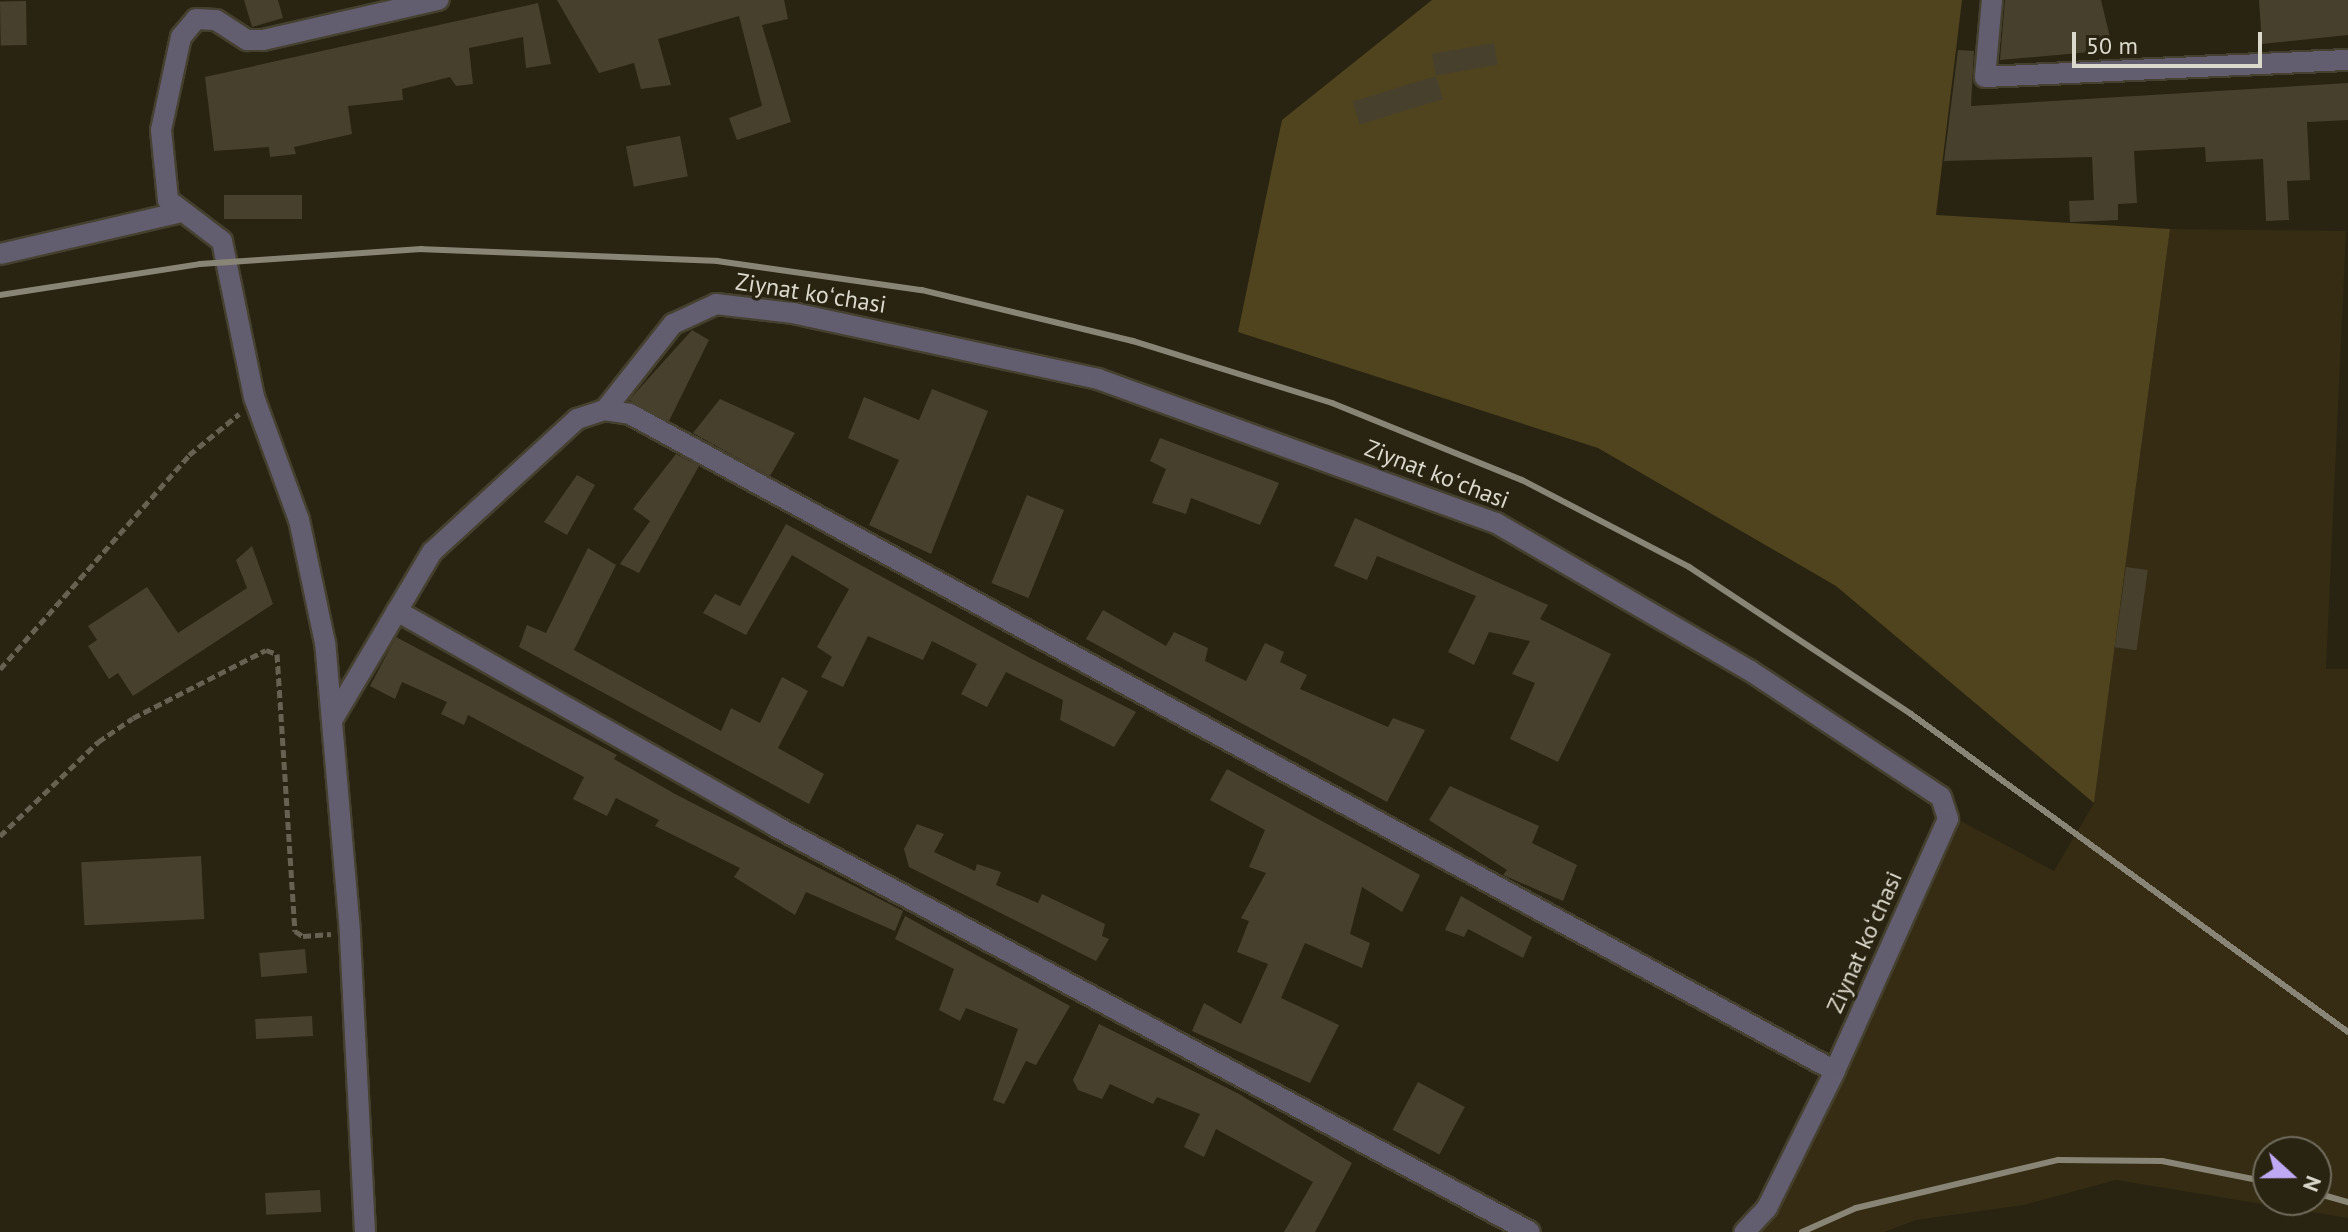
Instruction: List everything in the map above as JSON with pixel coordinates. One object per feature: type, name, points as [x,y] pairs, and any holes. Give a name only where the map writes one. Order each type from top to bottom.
[{"type":"street","points":[[177,213],[164,181],[161,130],[181,37],[196,19],[216,20],[247,40],[263,40],[438,0]]},
{"type":"street","points":[[1992,0],[1985,77],[2348,60]]},
{"type":"street","points":[[0,254],[177,213],[205,225],[222,241],[259,406],[299,520],[334,717],[350,932],[365,1232]]},
{"type":"street","name":"Ziynat koʻchasi","points":[[334,717],[432,552],[577,419],[605,410],[686,314],[716,304],[793,313],[1098,379],[1496,523],[1575,564],[1749,670],[1947,803],[1948,819],[1835,1071],[1767,1208],[1745,1232]]},
{"type":"street","points":[[605,410],[630,414],[1835,1071]]},
{"type":"street","points":[[397,611],[773,825],[1530,1232]]},
{"type":"path","points":[[0,669],[189,455],[228,418],[259,406]]},
{"type":"path","points":[[0,836],[98,742],[266,650],[277,654],[295,931],[303,936],[350,932]]},
{"type":"shaded area","points":[[1432,0],[1962,0],[1936,215],[2170,229],[2094,803],[1836,586],[1598,448],[1238,332],[1282,120]]},
{"type":"shaded area","points":[[2170,229],[2346,231],[2326,669],[2348,669],[2348,1218],[2332,1215],[2332,1136],[2252,1136],[2252,1202],[2116,1180],[2024,1205],[1916,1220],[1884,1232],[1746,1232],[1942,811],[2054,871],[2094,803]]},
{"type":"building","points":[[244,0],[278,0],[283,18],[252,27]]},
{"type":"building","points":[[557,0],[784,0],[788,19],[762,25],[791,122],[737,140],[729,118],[762,106],[739,16],[658,39],[671,85],[641,89],[634,63],[599,73]]},
{"type":"building","points":[[2005,0],[2101,0],[2113,50],[2000,60]]},
{"type":"building","points":[[2259,0],[2348,0],[2348,35],[2262,44]]},
{"type":"building","points":[[0,1],[26,1],[27,45],[1,45]]},
{"type":"building","points":[[538,3],[551,64],[526,68],[523,37],[469,48],[473,84],[456,86],[450,77],[402,89],[403,100],[348,106],[352,134],[294,147],[296,154],[270,157],[269,147],[214,151],[205,77]]},
{"type":"building","points":[[1494,43],[1498,65],[1436,76],[1432,54]]},
{"type":"building","points":[[1958,50],[1974,51],[1971,106],[2348,83],[2348,120],[2307,122],[2310,180],[2287,181],[2289,220],[2266,221],[2263,159],[2206,162],[2205,147],[2134,151],[2137,203],[2118,204],[2118,220],[2070,222],[2069,201],[2094,200],[2092,157],[1944,161]]},
{"type":"building","points":[[1436,76],[1443,99],[1360,124],[1353,101]]},
{"type":"building","points":[[680,136],[688,176],[634,187],[626,146]]},
{"type":"building","points":[[224,195],[302,195],[302,219],[224,219]]},
{"type":"building","points":[[692,330],[709,340],[669,421],[629,400]]},
{"type":"building","points":[[932,389],[988,411],[931,554],[869,525],[899,460],[848,438],[864,397],[919,420]]},
{"type":"building","points":[[720,399],[795,433],[770,476],[693,433]]},
{"type":"building","points":[[1160,438],[1279,483],[1260,525],[1191,498],[1186,514],[1152,503],[1166,469],[1150,461]]},
{"type":"building","points":[[676,454],[699,466],[639,573],[620,564],[650,521],[633,509]]},
{"type":"building","points":[[577,475],[595,485],[567,535],[544,522]]},
{"type":"building","points":[[1027,495],[1064,510],[1028,598],[991,583]]},
{"type":"building","points":[[1355,518],[1548,605],[1540,619],[1611,654],[1558,762],[1510,739],[1535,683],[1512,674],[1530,641],[1489,632],[1474,665],[1448,652],[1476,596],[1377,556],[1367,580],[1334,566]]},
{"type":"building","points":[[786,524],[1030,658],[1136,712],[1114,747],[1060,720],[1063,700],[1006,672],[987,707],[961,694],[977,664],[932,641],[923,660],[868,636],[843,687],[821,677],[832,657],[817,647],[849,589],[792,555],[746,635],[703,613],[715,594],[740,606]]},
{"type":"building","points":[[252,546],[273,604],[133,696],[118,673],[109,679],[88,646],[97,640],[88,626],[147,587],[178,633],[247,588],[236,560]]},
{"type":"building","points":[[588,548],[616,565],[574,650],[721,731],[731,708],[760,723],[782,677],[808,691],[778,748],[824,774],[809,804],[519,647],[527,625],[546,633]]},
{"type":"building","points":[[2126,567],[2148,570],[2137,650],[2115,647]]},
{"type":"building","points":[[1103,610],[1166,646],[1174,632],[1208,648],[1205,661],[1246,681],[1265,643],[1284,652],[1280,662],[1307,675],[1300,689],[1388,727],[1393,718],[1425,730],[1387,802],[1086,639]]},
{"type":"building","points":[[396,637],[617,755],[614,759],[675,794],[903,911],[895,931],[806,892],[795,915],[734,877],[740,868],[655,826],[659,820],[616,798],[607,816],[573,799],[584,777],[468,715],[464,725],[441,714],[447,702],[402,682],[395,699],[370,686]]},
{"type":"building","points":[[1227,769],[1420,875],[1402,912],[1362,887],[1350,934],[1370,943],[1362,968],[1305,943],[1281,998],[1339,1025],[1310,1083],[1192,1031],[1204,1003],[1241,1024],[1268,964],[1237,952],[1249,921],[1241,918],[1266,873],[1249,867],[1265,830],[1210,800]]},
{"type":"building","points":[[1450,786],[1539,826],[1532,843],[1577,865],[1563,901],[1503,875],[1507,870],[1429,820]]},
{"type":"building","points":[[917,824],[944,834],[934,852],[975,871],[977,864],[1001,872],[996,885],[1038,903],[1042,894],[1105,924],[1102,936],[1109,939],[1096,961],[909,867],[904,849]]},
{"type":"building","points":[[201,856],[204,919],[84,925],[81,862]]},
{"type":"building","points":[[1461,896],[1532,937],[1523,958],[1468,929],[1464,937],[1445,930]]},
{"type":"building","points":[[905,916],[1070,1006],[1036,1065],[1026,1061],[1004,1104],[993,1100],[1018,1029],[966,1008],[960,1021],[939,1010],[954,969],[895,939]]},
{"type":"building","points":[[305,949],[307,973],[261,977],[259,953]]},
{"type":"building","points":[[312,1016],[313,1036],[256,1039],[255,1019]]},
{"type":"building","points":[[1099,1024],[1239,1094],[1352,1163],[1315,1232],[1284,1232],[1313,1182],[1216,1129],[1204,1157],[1184,1147],[1200,1114],[1157,1097],[1153,1104],[1110,1084],[1102,1099],[1078,1090],[1073,1080]]},
{"type":"building","points":[[1418,1082],[1465,1107],[1439,1155],[1393,1130]]},
{"type":"building","points":[[320,1190],[321,1212],[266,1215],[265,1193]]},
{"type":"railway","points":[[0,295],[200,264],[421,249],[717,261],[922,290],[1133,341],[1332,403],[1522,480],[1689,567],[1911,714],[2348,1032]]},
{"type":"railway","points":[[1802,1232],[1856,1208],[2058,1160],[2162,1161],[2252,1179]]},
{"type":"railway","points":[[2332,1198],[2348,1202]]}]
